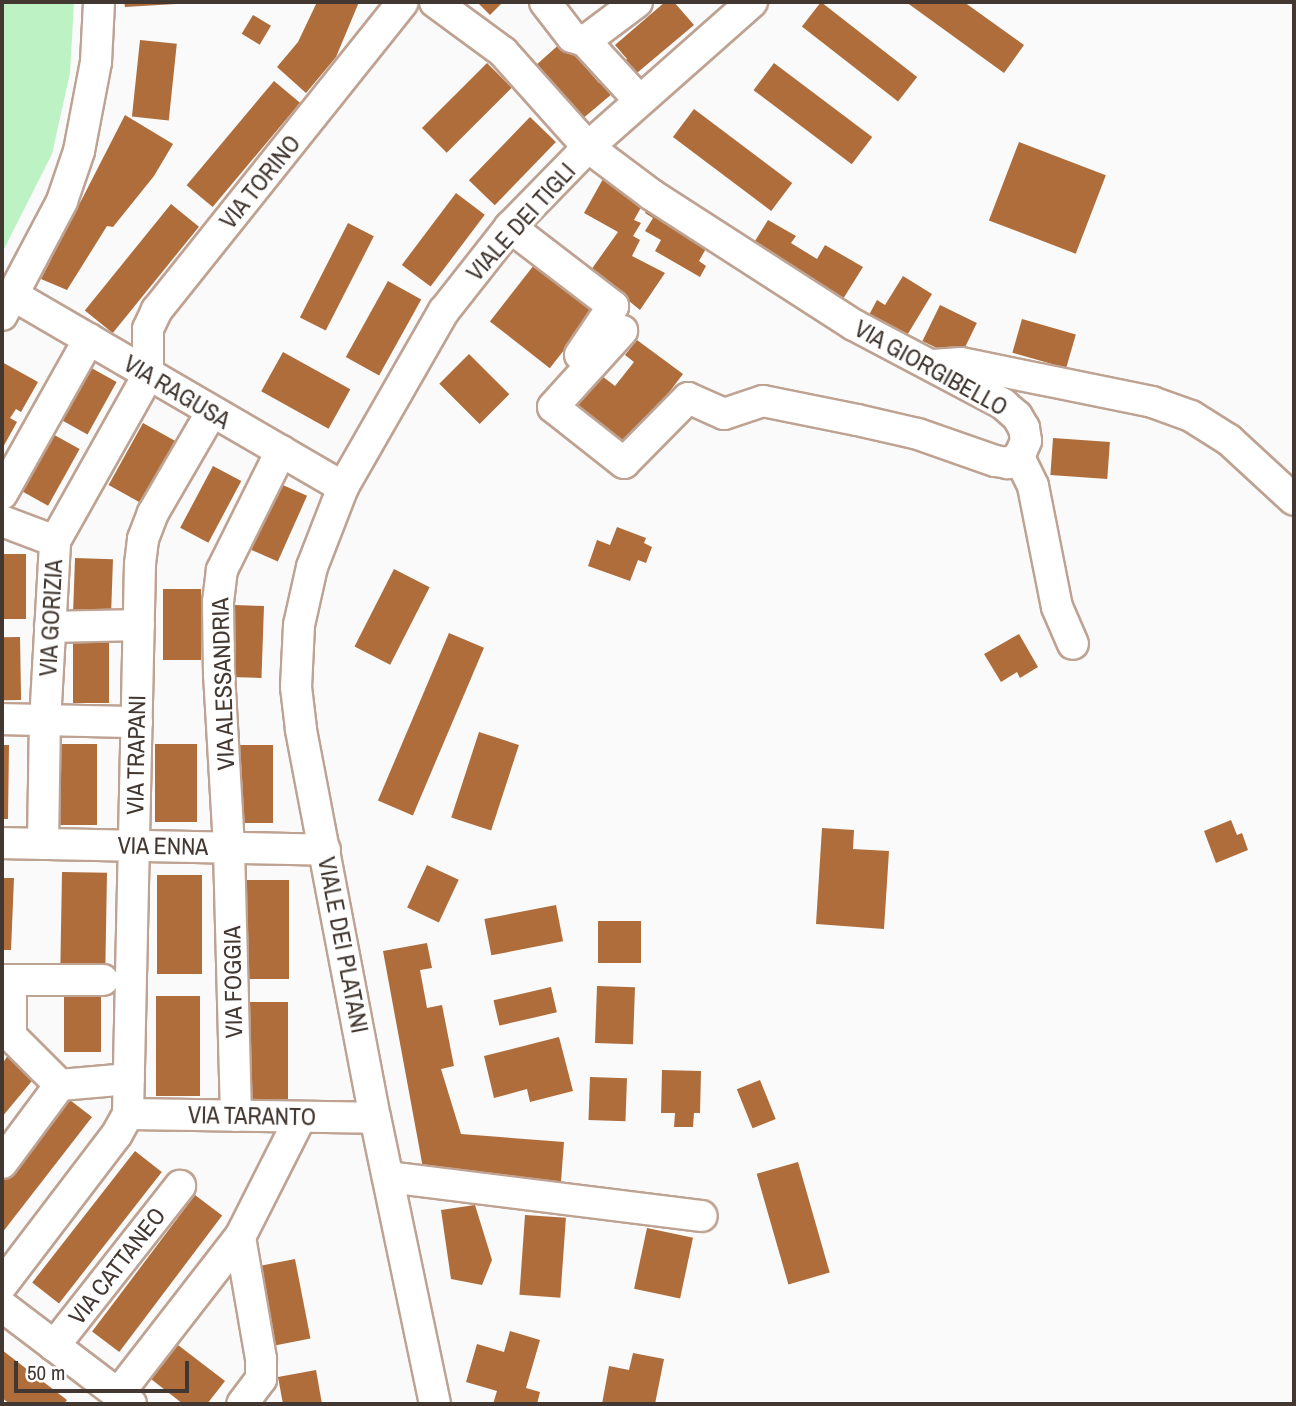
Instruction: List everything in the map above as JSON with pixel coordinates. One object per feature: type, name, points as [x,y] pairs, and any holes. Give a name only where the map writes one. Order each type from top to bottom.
[{"type":"street","points":[[7,305],[62,201],[79,151],[96,62],[99,2]]},
{"type":"street","name":"VIA TORINO","points":[[148,375],[148,329],[157,310],[404,2]]},
{"type":"street","name":"VIA GIORGIBELLO","points":[[435,2],[503,52],[588,147],[652,195],[854,325],[1003,404],[1017,416],[1024,428],[1026,441],[1018,457]]},
{"type":"street","points":[[545,2],[572,37],[585,41],[640,101]]},
{"type":"street","points":[[585,41],[637,2]]},
{"type":"street","name":"VIALE DEI TIGLI","points":[[343,487],[444,311],[510,227],[588,147],[752,2]]},
{"type":"street","points":[[510,227],[612,306],[556,391],[553,407]]},
{"type":"street","name":"VIA RAGUSA","points":[[7,305],[89,340],[343,487]]},
{"type":"street","points":[[553,407],[622,331]]},
{"type":"street","points":[[2,494],[89,340]]},
{"type":"street","points":[[933,365],[961,363],[1152,402],[1191,416],[1229,440],[1294,500]]},
{"type":"street","name":"VIA GORIZIA","points":[[43,844],[45,722],[55,541],[148,375]]},
{"type":"street","points":[[553,407],[624,463],[688,398],[724,414],[763,401],[918,434],[995,461],[1008,463],[1018,457],[1033,486],[1057,607],[1073,644]]},
{"type":"street","name":"VIA TRAPANI","points":[[128,1114],[139,625],[144,539],[153,513],[211,413]]},
{"type":"street","name":"VIA ALESSANDRIA","points":[[229,847],[219,674],[220,581],[222,570],[281,451]]},
{"type":"street","name":"VIALE DEI PLATANI","points":[[343,487],[312,567],[299,625],[296,687],[375,1118],[435,1404]]},
{"type":"street","points":[[2,521],[55,541]]},
{"type":"street","points":[[50,627],[139,625]]},
{"type":"street","points":[[2,719],[137,722]]},
{"type":"street","name":"VIA ENNA","points":[[2,843],[325,850]]},
{"type":"street","name":"VIA FOGGIA","points":[[229,847],[236,1116]]},
{"type":"street","points":[[103,980],[7,981],[6,1042],[60,1085],[128,1079]]},
{"type":"street","points":[[2,1163],[60,1085]]},
{"type":"street","points":[[2,1285],[117,1134],[128,1114]]},
{"type":"street","name":"VIA TARANTO","points":[[128,1114],[375,1118]]},
{"type":"street","points":[[2,1306],[113,1397],[240,1237],[300,1118]]},
{"type":"street","points":[[388,1177],[702,1216]]},
{"type":"street","name":"VIA CATTANEO","points":[[54,1346],[180,1186]]},
{"type":"street","points":[[240,1237],[264,1391],[242,1404]]},
{"type":"green space","points":[[2,2],[74,2],[70,73],[52,154],[2,253]]},
{"type":"building","points":[[124,2],[176,2],[176,4],[125,7]]},
{"type":"building","points":[[317,2],[359,2],[336,57],[306,93],[277,67],[298,42]]},
{"type":"building","points":[[477,2],[503,2],[490,15]]},
{"type":"building","points":[[665,2],[674,2],[694,25],[581,120],[535,66],[563,41],[599,83],[627,59],[615,45]]},
{"type":"building","points":[[821,2],[917,77],[898,102],[802,26]]},
{"type":"building","points":[[906,2],[964,2],[1024,45],[1004,73]]},
{"type":"building","points":[[253,15],[271,26],[260,45],[242,34]]},
{"type":"building","points":[[140,40],[177,44],[169,120],[132,117]]},
{"type":"building","points":[[487,63],[512,88],[447,153],[422,128]]},
{"type":"building","points":[[774,63],[872,137],[852,164],[754,90]]},
{"type":"building","points":[[274,81],[300,103],[213,207],[187,185]]},
{"type":"building","points":[[694,109],[792,183],[771,211],[673,137]]},
{"type":"building","points":[[125,115],[173,144],[154,176],[113,227],[107,226],[67,290],[41,279]]},
{"type":"building","points":[[530,117],[556,142],[495,205],[469,180]]},
{"type":"building","points":[[1019,142],[1106,175],[1076,254],[989,220]]},
{"type":"building","points":[[603,179],[644,202],[634,220],[641,223],[633,236],[640,240],[632,256],[665,273],[640,310],[591,270],[618,232],[584,213]]},
{"type":"building","points":[[456,193],[485,215],[431,287],[402,265]]},
{"type":"building","points":[[651,203],[708,245],[699,261],[706,266],[700,277],[655,251],[661,240],[645,231],[653,218],[645,213]]},
{"type":"building","points":[[171,204],[199,227],[113,333],[85,310]]},
{"type":"building","points":[[768,220],[796,236],[791,243],[817,259],[825,245],[863,267],[843,299],[750,249]]},
{"type":"building","points":[[348,223],[374,236],[326,331],[300,317]]},
{"type":"building","points":[[541,256],[601,303],[550,368],[490,321]]},
{"type":"building","points":[[903,276],[932,294],[906,337],[869,315],[877,300],[885,305]]},
{"type":"building","points":[[388,281],[421,299],[379,376],[346,357]]},
{"type":"building","points":[[940,305],[977,323],[959,359],[922,341]]},
{"type":"building","points":[[1022,319],[1076,334],[1066,368],[1012,353]]},
{"type":"building","points":[[637,340],[683,374],[628,446],[574,405],[598,373],[615,386],[634,362],[625,355]]},
{"type":"building","points":[[283,352],[350,389],[329,429],[261,391]]},
{"type":"building","points":[[469,354],[509,394],[480,424],[439,384]]},
{"type":"building","points":[[2,362],[38,382],[21,412],[16,409],[10,418],[17,422],[2,449]]},
{"type":"building","points":[[86,365],[117,382],[88,434],[57,417]]},
{"type":"building","points":[[143,423],[175,441],[141,503],[109,485]]},
{"type":"building","points":[[49,432],[80,449],[48,506],[17,489]]},
{"type":"building","points":[[1053,438],[1110,442],[1107,479],[1050,475]]},
{"type":"building","points":[[213,466],[241,481],[208,543],[180,528]]},
{"type":"building","points":[[276,482],[307,496],[278,562],[247,548]]},
{"type":"building","points":[[617,527],[646,538],[644,543],[652,547],[646,563],[638,560],[630,581],[588,566],[597,540],[610,545]]},
{"type":"building","points":[[2,554],[26,554],[26,619],[2,619]]},
{"type":"building","points":[[75,558],[113,559],[111,620],[73,619]]},
{"type":"building","points":[[394,569],[430,587],[390,665],[355,647]]},
{"type":"building","points":[[163,589],[201,589],[201,660],[163,660]]},
{"type":"building","points":[[233,605],[264,606],[261,678],[230,677]]},
{"type":"building","points":[[449,633],[484,648],[413,815],[378,801]]},
{"type":"building","points":[[1019,634],[1038,667],[1020,678],[1017,672],[1001,682],[984,654]]},
{"type":"building","points":[[2,637],[20,637],[21,700],[3,700]]},
{"type":"building","points":[[73,640],[109,640],[109,703],[73,703]]},
{"type":"building","points":[[479,732],[519,745],[491,831],[451,818]]},
{"type":"building","points":[[58,744],[97,744],[97,825],[58,825]]},
{"type":"building","points":[[155,744],[197,744],[197,822],[155,822]]},
{"type":"building","points":[[2,745],[9,745],[8,819],[2,819]]},
{"type":"building","points":[[235,745],[273,745],[273,823],[235,823]]},
{"type":"building","points":[[1231,820],[1237,835],[1242,833],[1248,850],[1216,863],[1204,831]]},
{"type":"building","points":[[822,828],[854,830],[853,849],[889,851],[884,929],[816,924]]},
{"type":"building","points":[[427,865],[459,880],[439,922],[407,908]]},
{"type":"building","points":[[62,872],[107,873],[105,971],[60,970]]},
{"type":"building","points":[[157,875],[202,875],[202,974],[157,974]]},
{"type":"building","points":[[2,878],[14,878],[11,950],[2,950]]},
{"type":"building","points":[[244,880],[289,880],[289,979],[244,979]]},
{"type":"building","points":[[556,905],[563,941],[491,955],[484,919]]},
{"type":"building","points":[[598,921],[641,921],[641,963],[598,963]]},
{"type":"building","points":[[427,943],[432,968],[420,970],[427,1008],[442,1005],[454,1066],[441,1069],[461,1134],[564,1142],[561,1182],[490,1178],[423,1168],[383,951]]},
{"type":"building","points":[[597,986],[635,987],[633,1044],[595,1043]]},
{"type":"building","points":[[551,987],[557,1012],[499,1026],[494,1000]]},
{"type":"building","points":[[64,993],[101,993],[101,1052],[64,1052]]},
{"type":"building","points":[[156,996],[200,996],[200,1096],[156,1096]]},
{"type":"building","points":[[244,1002],[288,1002],[288,1101],[244,1101]]},
{"type":"building","points":[[559,1037],[573,1091],[530,1102],[527,1089],[494,1098],[484,1056]]},
{"type":"building","points":[[9,1054],[36,1076],[2,1117],[2,1064]]},
{"type":"building","points":[[662,1070],[701,1071],[700,1113],[694,1113],[693,1127],[674,1127],[675,1113],[661,1113]]},
{"type":"building","points":[[590,1077],[627,1078],[625,1121],[588,1120]]},
{"type":"building","points":[[760,1080],[776,1119],[753,1128],[737,1089]]},
{"type":"building","points":[[66,1097],[92,1117],[2,1233],[2,1181]]},
{"type":"building","points":[[135,1151],[162,1172],[59,1304],[32,1283]]},
{"type":"building","points":[[798,1162],[830,1273],[788,1284],[757,1174]]},
{"type":"building","points":[[195,1195],[222,1215],[119,1352],[92,1332]]},
{"type":"building","points":[[475,1205],[492,1260],[482,1285],[451,1279],[441,1210]]},
{"type":"building","points":[[525,1215],[566,1218],[560,1298],[519,1295]]},
{"type":"building","points":[[647,1228],[693,1238],[680,1298],[634,1289]]},
{"type":"building","points":[[295,1259],[310,1339],[272,1346],[257,1266]]},
{"type":"building","points":[[510,1331],[540,1340],[526,1388],[540,1392],[537,1404],[493,1404],[497,1391],[466,1382],[477,1344],[504,1352]]},
{"type":"building","points":[[178,1345],[225,1381],[207,1404],[183,1404],[151,1379]]},
{"type":"building","points":[[2,1350],[67,1400],[64,1404],[10,1404],[2,1398]]},
{"type":"building","points":[[633,1353],[664,1359],[655,1404],[602,1404],[609,1366],[629,1370]]},
{"type":"building","points":[[316,1370],[322,1404],[283,1404],[278,1377]]}]
